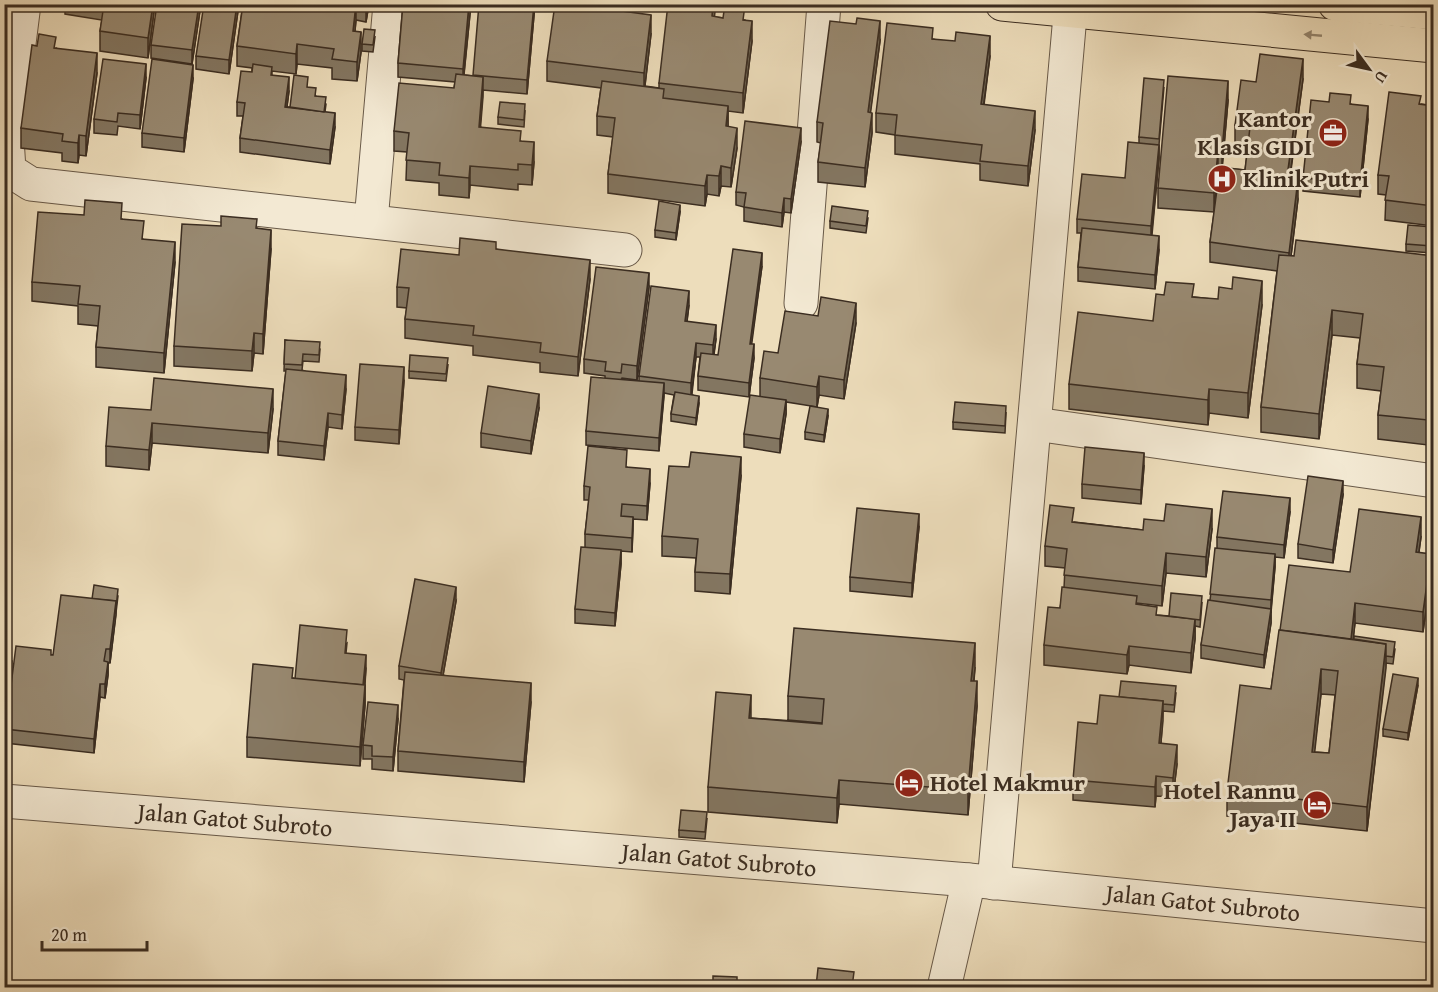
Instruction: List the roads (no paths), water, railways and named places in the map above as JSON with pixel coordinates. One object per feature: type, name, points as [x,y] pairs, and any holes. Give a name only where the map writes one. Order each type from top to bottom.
[{"type":"main road","points":[[1002,4],[1071,8],[1434,46]]},
{"type":"main road","points":[[1335,4],[1434,13]]},
{"type":"street","points":[[24,4],[7,138],[9,170],[31,184],[626,250]]},
{"type":"street","points":[[371,221],[390,4]]},
{"type":"street","points":[[801,303],[824,4]]},
{"type":"street","points":[[944,987],[982,881],[1035,424],[1071,8]]},
{"type":"street","points":[[1035,424],[1434,481]]},
{"type":"street","name":"Jalan Gatot Subroto","points":[[4,801],[982,881],[1434,926]]},
{"type":"place","name":"Kantor Klasis GIDI","points":[[1333,133]]},
{"type":"place","name":"Klinik Putri","points":[[1222,179]]},
{"type":"place","name":"Hotel Makmur","points":[[909,783]]},
{"type":"place","name":"Hotel Rannu Jaya II","points":[[1317,805]]}]
